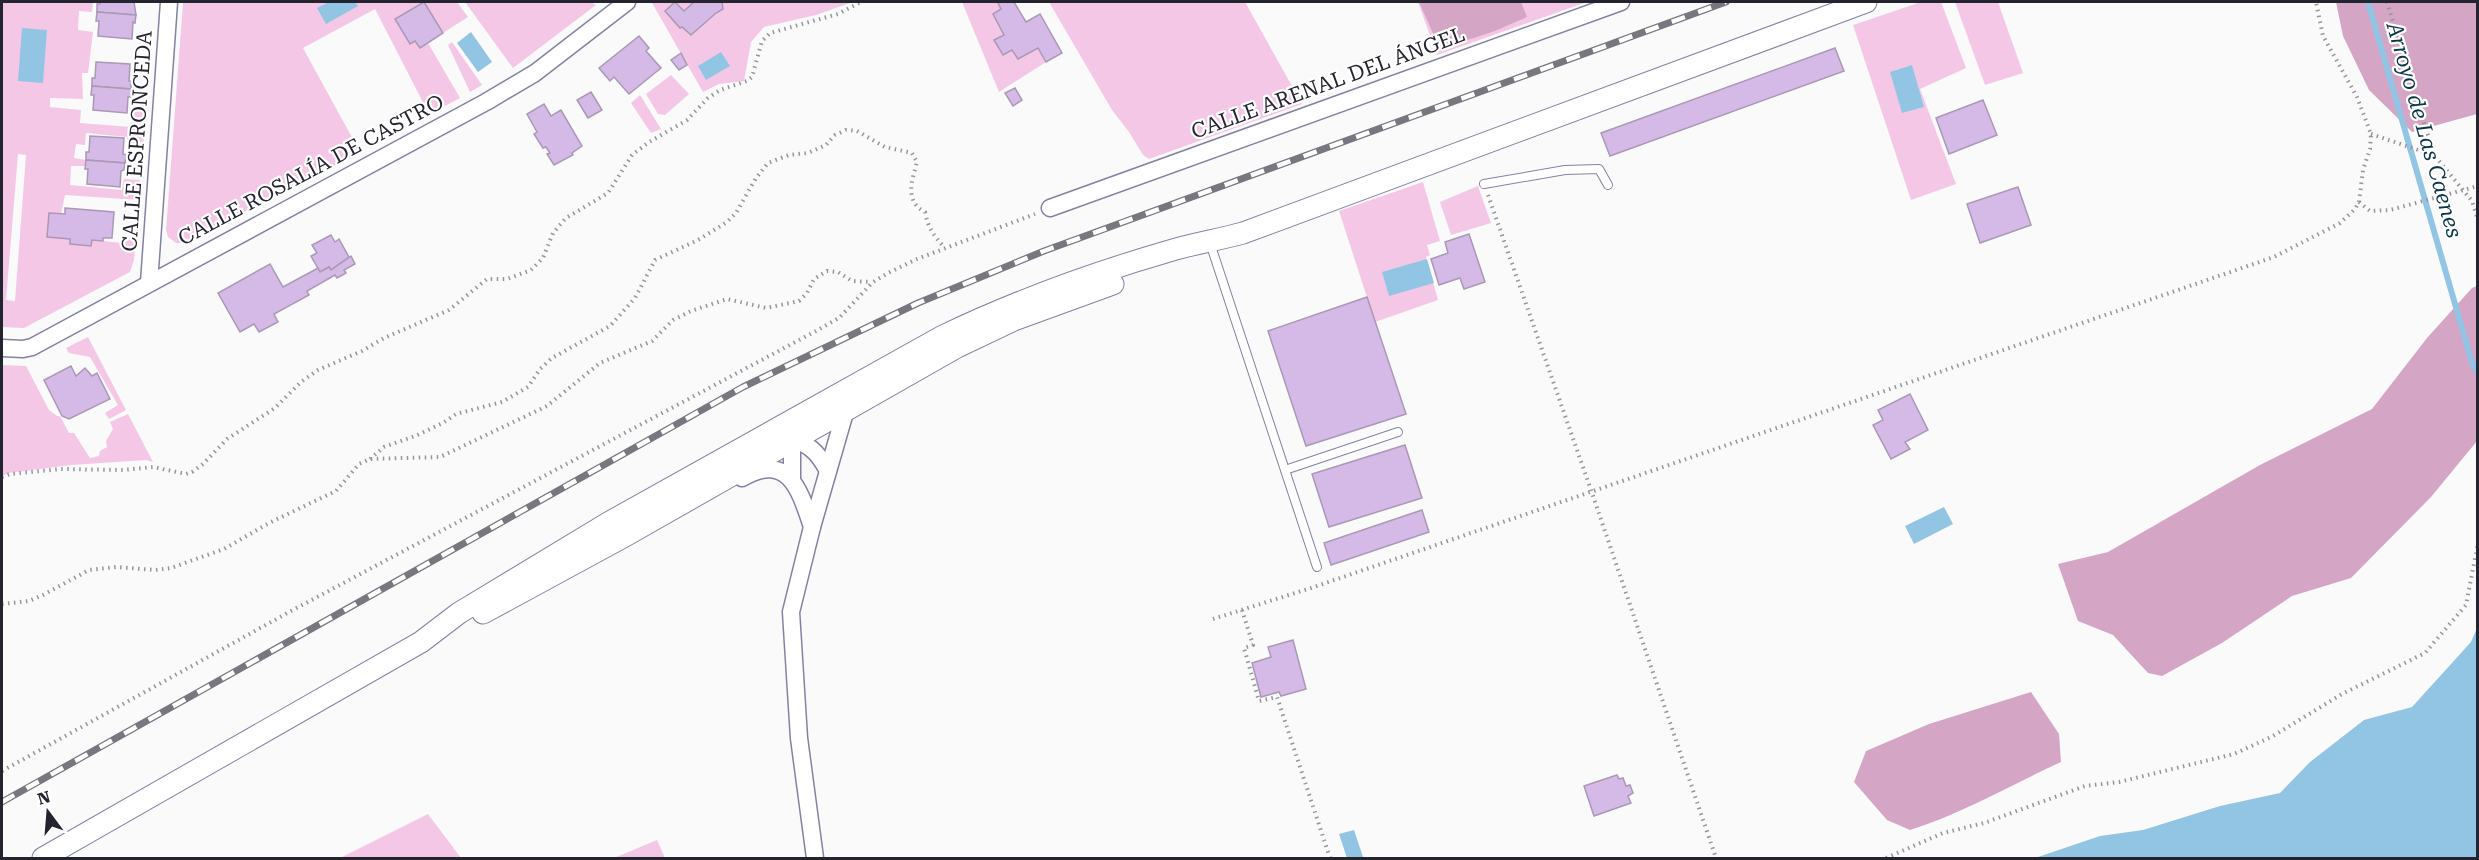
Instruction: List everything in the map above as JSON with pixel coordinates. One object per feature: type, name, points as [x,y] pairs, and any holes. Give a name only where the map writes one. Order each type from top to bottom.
[{"type":"street","name":"CALLE ESPRONCEDA","points":[[148,283],[169,2]]},
{"type":"street","name":"CALLE ROSALÍA DE CASTRO","points":[[2,348],[23,349],[32,346],[486,102],[535,73],[627,2]]},
{"type":"street","name":"CALLE ARENAL DEL ÁNGEL","points":[[1050,208],[1621,2]]},
{"type":"street","points":[[43,858],[421,642],[459,613],[608,523],[944,336],[986,315],[1055,288],[1178,249],[1210,242],[1297,213],[1866,2]]},
{"type":"street","points":[[421,642],[436,638],[626,536],[957,347],[1014,320],[1183,258],[1210,242]]},
{"type":"street","points":[[812,527],[800,490],[792,478],[792,440],[804,424],[816,415],[927,352],[944,336]]},
{"type":"street","points":[[814,858],[799,738],[791,612],[812,527],[846,410]]},
{"type":"street","points":[[608,523],[646,512],[774,441],[792,440],[804,444],[820,456],[828,471]]},
{"type":"street","points":[[626,536],[708,497],[750,473],[769,469],[792,478]]},
{"type":"lane","points":[[1484,184],[1565,170],[1599,169],[1608,184]]},
{"type":"lane","points":[[1210,242],[1317,567]]},
{"type":"lane","points":[[1285,470],[1398,432]]},
{"type":"path","points":[[2,477],[10,474],[61,469],[123,471],[153,467],[186,474],[192,472],[227,439],[275,408],[301,382],[318,370],[449,310],[487,279],[507,279],[531,270],[543,258],[553,233],[572,214],[608,193],[632,154],[649,141],[687,120],[708,98],[720,90],[747,81],[752,77],[762,41],[770,33],[838,14],[861,2]]},
{"type":"path","points":[[1213,619],[2274,257],[2340,223],[2359,202],[2371,134],[2356,97],[2323,36],[2316,2]]},
{"type":"path","points":[[2387,2],[2434,155],[2472,201],[2477,220]]},
{"type":"path","points":[[2,604],[29,601],[89,570],[116,567],[154,570],[171,568],[224,549],[268,523],[336,491],[359,464],[384,447],[415,436],[456,414],[502,402],[528,387],[540,369],[552,358],[610,326],[636,298],[655,260],[698,240],[727,222],[736,213],[756,178],[768,163],[826,146],[835,135],[846,130],[857,131],[885,147],[912,153],[917,162],[910,186],[912,197],[918,208],[925,212],[933,235],[945,248]]},
{"type":"path","points":[[2371,134],[2434,155]]},
{"type":"path","points":[[1484,184],[1716,858]]},
{"type":"path","points":[[2359,202],[2370,211],[2390,210],[2478,186]]},
{"type":"path","points":[[2,771],[291,611],[824,327],[839,318],[873,282],[945,248],[1050,208]]},
{"type":"path","points":[[369,459],[440,457],[547,406],[600,363],[652,341],[673,320],[692,311],[727,299],[766,308],[799,301],[807,293],[814,279],[827,271],[838,272],[852,281],[873,282]]},
{"type":"path","points":[[1886,858],[1942,833],[1984,823],[2085,786],[2119,782],[2234,754],[2273,736],[2342,694],[2425,653],[2466,605],[2478,543]]},
{"type":"path","points":[[1242,609],[1253,645],[1244,648],[1259,701],[1277,697],[1330,858]]},
{"type":"shaded area","points":[[2,2],[93,2],[92,12],[79,11],[78,30],[93,32],[88,73],[82,73],[83,99],[50,98],[50,107],[81,110],[80,123],[131,127],[133,105],[146,106],[143,148],[127,147],[127,137],[86,133],[85,145],[76,144],[74,158],[86,160],[85,166],[71,166],[70,185],[122,190],[124,179],[140,180],[139,200],[65,195],[61,214],[49,213],[70,239],[70,244],[90,246],[92,240],[122,243],[136,235],[134,260],[130,272],[24,328],[2,327]],"holes":[[[18,154],[26,155],[15,301],[6,300]]]},
{"type":"shaded area","points":[[424,2],[395,19],[410,44],[415,41],[420,48],[428,43],[460,98],[429,114],[375,9],[303,48],[360,152],[184,243],[176,243],[168,237],[166,230],[183,3]]},
{"type":"shaded area","points":[[424,2],[457,2],[468,17],[443,33]]},
{"type":"shaded area","points":[[465,2],[590,2],[596,5],[513,68]]},
{"type":"shaded area","points":[[853,2],[816,15],[764,27],[751,42],[744,81],[719,84],[703,92],[652,3]]},
{"type":"shaded area","points":[[962,2],[1001,2],[998,3],[1001,9],[993,14],[1004,35],[995,41],[1002,55],[1012,50],[1018,59],[1038,48],[1046,62],[999,92]]},
{"type":"shaded area","points":[[1049,2],[1245,2],[1302,104],[1149,159],[1143,155],[1112,110]]},
{"type":"shaded area","points":[[1418,2],[1587,2],[1437,55]]},
{"type":"shaded area","points":[[1419,2],[1521,2],[1527,17],[1495,31],[1440,49]]},
{"type":"shaded area","points":[[1921,2],[1941,2],[1966,68],[1920,89],[1956,184],[1911,200],[1853,25]]},
{"type":"shaded area","points":[[1955,2],[1998,2],[2023,73],[1985,85]]},
{"type":"shaded area","points":[[2336,2],[2477,2],[2477,114],[2412,132],[2369,90],[2343,36]]},
{"type":"shaded area","points":[[452,42],[482,85],[470,92],[448,45]]},
{"type":"shaded area","points":[[671,75],[689,94],[665,115],[658,114],[646,94]]},
{"type":"shaded area","points":[[640,95],[661,129],[651,133],[631,103]]},
{"type":"shaded area","points":[[1423,182],[1440,241],[1427,245],[1430,255],[1426,257],[1438,300],[1375,322],[1339,211]]},
{"type":"shaded area","points":[[1478,186],[1491,223],[1451,235],[1440,202]]},
{"type":"shaded area","points":[[2477,286],[2477,441],[2431,497],[2351,578],[2292,596],[2222,643],[2162,676],[2148,673],[2113,635],[2078,621],[2058,564],[2108,552],[2260,465],[2372,409],[2427,338],[2472,288]]},
{"type":"shaded area","points":[[88,337],[126,410],[109,419],[105,413],[118,405],[90,357],[69,353],[66,348]]},
{"type":"shaded area","points":[[2,365],[26,366],[49,410],[60,416],[69,433],[74,433],[90,458],[99,456],[100,451],[107,447],[106,441],[113,429],[110,422],[128,414],[153,462],[146,460],[71,465],[9,473],[2,476]]},
{"type":"shaded area","points":[[2031,692],[2059,734],[2061,762],[1968,807],[1910,830],[1887,820],[1854,782],[1866,751],[1929,724]]},
{"type":"shaded area","points":[[428,814],[461,858],[340,858]]},
{"type":"shaded area","points":[[657,840],[665,858],[614,858]]},
{"type":"water","points":[[329,2],[355,2],[358,6],[326,24],[317,8]]},
{"type":"water","points":[[22,28],[47,30],[43,83],[18,81]]},
{"type":"water","points":[[471,32],[492,62],[478,72],[457,43]]},
{"type":"water","points":[[721,52],[730,66],[706,80],[698,66]]},
{"type":"water","points":[[1912,65],[1924,107],[1902,113],[1890,72]]},
{"type":"water","points":[[1427,259],[1434,283],[1389,296],[1382,272]]},
{"type":"water","points":[[1944,507],[1953,524],[1914,544],[1905,526]]},
{"type":"water","points":[[2477,628],[2477,858],[2035,858],[2100,836],[2143,830],[2220,806],[2280,793],[2310,762],[2364,720],[2412,707],[2471,642]]},
{"type":"water","points":[[1354,830],[1363,857],[1347,858],[1339,834]]},
{"type":"building","points":[[100,2],[134,2],[136,15],[97,12],[97,4]]},
{"type":"building","points":[[424,2],[443,33],[420,48],[415,41],[410,44],[395,19]]},
{"type":"building","points":[[675,2],[684,11],[694,2],[722,2],[723,9],[691,35],[682,27],[680,28],[665,11]]},
{"type":"building","points":[[1014,2],[1026,22],[1040,14],[1062,53],[1046,62],[1038,48],[1018,59],[1012,50],[1003,55],[994,40],[1004,35],[993,14],[1001,9],[998,3]]},
{"type":"building","points":[[97,12],[136,15],[135,23],[133,22],[132,39],[98,36]]},
{"type":"building","points":[[639,36],[649,48],[646,51],[661,68],[629,94],[614,77],[610,81],[599,68]]},
{"type":"building","points":[[1835,48],[1844,71],[1610,156],[1601,133]]},
{"type":"building","points":[[681,53],[687,65],[679,70],[671,60]]},
{"type":"building","points":[[96,62],[130,64],[131,89],[92,86]]},
{"type":"building","points":[[92,86],[131,89],[127,113],[93,110]]},
{"type":"building","points":[[1015,88],[1022,100],[1013,106],[1005,93]]},
{"type":"building","points":[[591,92],[602,110],[588,118],[577,100]]},
{"type":"building","points":[[1983,100],[1997,135],[1949,154],[1936,118]]},
{"type":"building","points":[[544,104],[551,116],[561,110],[582,146],[572,153],[573,155],[554,165],[547,154],[550,153],[546,147],[543,148],[534,134],[537,132],[527,114]]},
{"type":"building","points":[[90,136],[124,138],[125,163],[86,160]]},
{"type":"building","points":[[86,160],[125,163],[124,170],[121,171],[120,187],[87,184]]},
{"type":"building","points":[[2018,187],[2031,225],[1980,243],[1967,204]]},
{"type":"building","points":[[65,208],[114,212],[112,238],[103,238],[103,241],[92,240],[91,246],[70,244],[70,239],[47,237],[49,213],[65,214]]},
{"type":"building","points":[[1469,234],[1485,282],[1464,289],[1460,278],[1439,285],[1431,259],[1448,253],[1445,242]]},
{"type":"building","points":[[331,235],[335,242],[339,239],[349,257],[331,270],[329,267],[320,272],[311,256],[317,253],[312,245]]},
{"type":"building","points":[[351,256],[355,264],[344,270],[346,273],[337,278],[335,275],[307,291],[309,295],[274,314],[278,322],[259,332],[254,324],[240,332],[218,293],[270,264],[283,287],[318,268],[320,272],[329,267],[331,270]]},
{"type":"building","points":[[1367,297],[1406,414],[1306,446],[1268,331]]},
{"type":"building","points":[[71,366],[76,376],[85,368],[92,376],[97,373],[110,399],[69,419],[62,416],[44,380]]},
{"type":"building","points":[[1910,394],[1928,430],[1905,442],[1910,449],[1891,459],[1873,425],[1883,420],[1878,410]]},
{"type":"building","points":[[1405,445],[1422,498],[1329,527],[1312,474]]},
{"type":"building","points":[[1422,510],[1429,532],[1331,565],[1324,543]]},
{"type":"building","points":[[1293,640],[1306,689],[1281,696],[1279,692],[1261,697],[1252,663],[1271,657],[1268,647]]},
{"type":"building","points":[[1617,775],[1619,779],[1623,778],[1626,786],[1630,785],[1633,793],[1628,796],[1631,803],[1594,816],[1584,786]]},
{"type":"waterway","name":"Arroyo de Las Caenes","points":[[2368,2],[2472,363],[2478,373]]},
{"type":"railway","points":[[2,802],[743,387],[918,303],[1044,251],[1726,2]]}]
